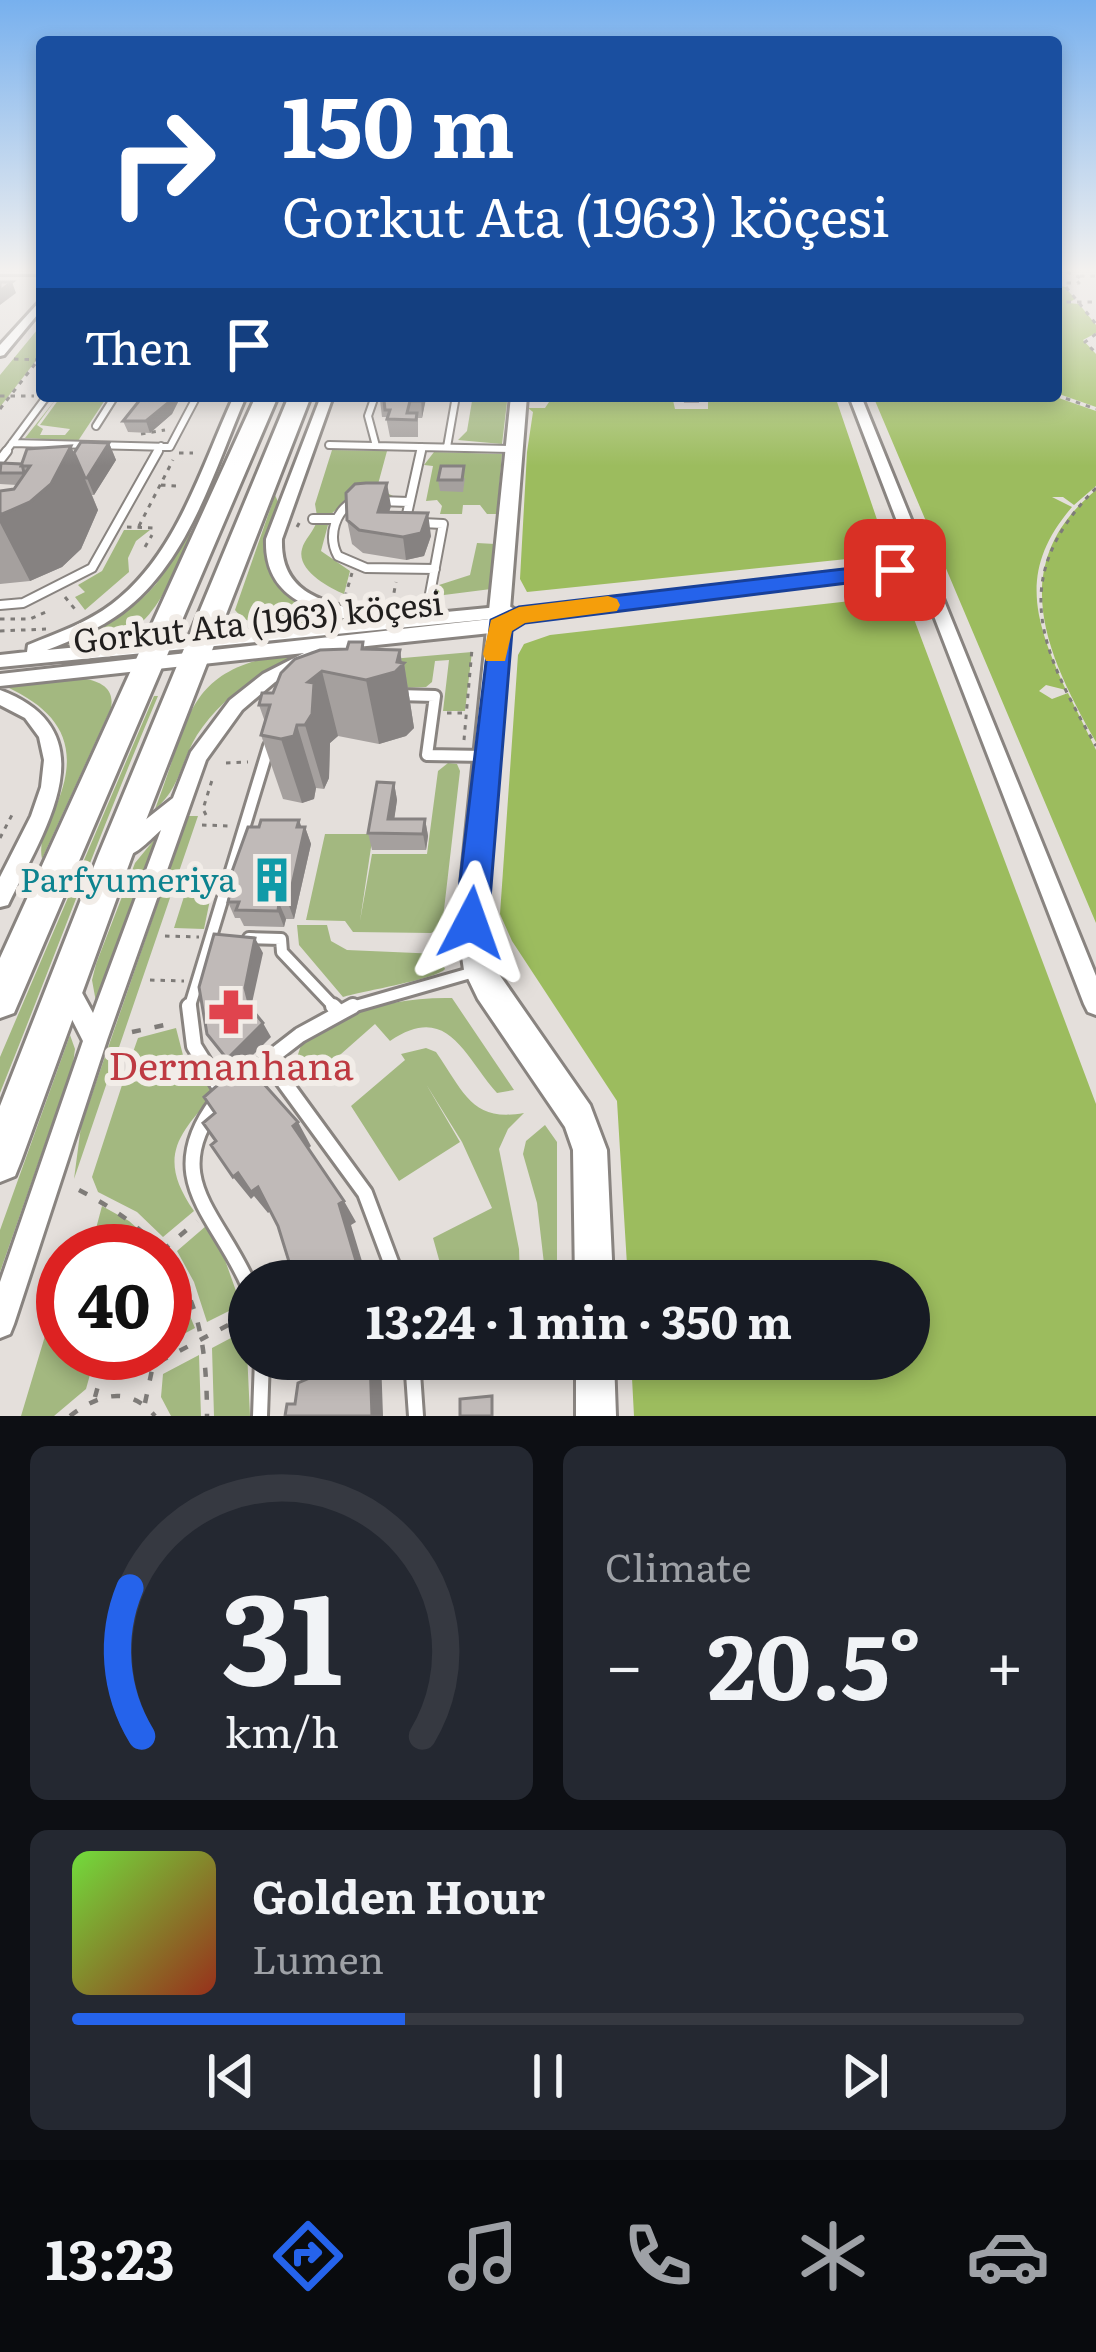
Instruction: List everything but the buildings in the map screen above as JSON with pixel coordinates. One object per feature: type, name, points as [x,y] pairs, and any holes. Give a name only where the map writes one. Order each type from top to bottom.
[{"type":"main road","points":[[0,1000],[220,505],[235,436],[261,402]]},
{"type":"main road","points":[[0,1160],[115,856],[200,649],[280,484],[287,429],[313,402]]},
{"type":"street","points":[[0,660],[84,631],[123,606],[158,570],[235,436],[239,402]]},
{"type":"street","points":[[316,402],[280,484],[272,551],[284,580],[318,605],[383,629]]},
{"type":"street","points":[[518,402],[507,617],[474,751],[471,923],[478,970],[578,1117],[590,1150],[594,1260]]},
{"type":"street","points":[[856,402],[1096,1004]]},
{"type":"street","points":[[180,525],[220,505]]},
{"type":"street","name":"Gorkut Ata (1963) köçesi","points":[[0,680],[157,654],[920,567]]},
{"type":"street","points":[[0,1324],[95,1040],[204,744],[256,688],[298,662],[383,629]]},
{"type":"street","name":"Gorkut Ata (1963) köçesi","points":[[0,660],[157,654]]},
{"type":"street","points":[[0,697],[26,708],[43,724],[56,757],[52,783],[0,898]]},
{"type":"street","points":[[115,856],[181,803]]},
{"type":"street","points":[[22,851],[48,892]]},
{"type":"street","points":[[65,986],[95,1040]]},
{"type":"street","points":[[596,1380],[596,1416]]},
{"type":"lane","points":[[0,460],[43,402]]},
{"type":"lane","points":[[96,426],[111,402]]},
{"type":"lane","points":[[12,443],[170,447],[194,402]]},
{"type":"lane","points":[[373,402],[368,416],[376,446]]},
{"type":"lane","points":[[447,448],[455,402]]},
{"type":"lane","points":[[0,605],[17,604],[95,564],[161,446]]},
{"type":"lane","points":[[329,446],[514,449]]},
{"type":"lane","points":[[422,447],[404,523],[443,524],[429,599]]},
{"type":"lane","points":[[409,502],[349,502],[337,519],[329,548],[356,567],[435,569]]},
{"type":"lane","points":[[313,519],[337,519]]},
{"type":"lane","points":[[391,695],[435,696],[427,755],[474,751]]},
{"type":"lane","points":[[225,1095],[197,1059],[188,1020],[193,981],[240,826],[246,826],[274,735]]},
{"type":"lane","points":[[207,937],[281,939],[282,952],[338,1011]]},
{"type":"lane","points":[[238,1260],[189,1174],[188,1150],[196,1127],[225,1095],[338,1011],[382,996],[445,985],[478,970]]},
{"type":"lane","points":[[268,1060],[365,1193],[390,1260]]},
{"type":"lane","points":[[260,1416],[261,1380]]},
{"type":"lane","points":[[413,1380],[416,1416]]},
{"type":"path","points":[[5,356],[36,358]]},
{"type":"path","points":[[0,410],[36,364]]},
{"type":"path","points":[[0,396],[36,396]]},
{"type":"path","points":[[1062,397],[1096,409]]},
{"type":"path","points":[[137,434],[159,430]]},
{"type":"path","points":[[138,528],[176,453]]},
{"type":"path","points":[[147,485],[177,486]]},
{"type":"path","points":[[1096,488],[1058,529],[1037,594],[1046,639],[1096,746]]},
{"type":"path","points":[[125,527],[156,528]]},
{"type":"path","points":[[145,547],[152,535]]},
{"type":"path","points":[[344,597],[356,567]]},
{"type":"path","points":[[392,603],[399,568]]},
{"type":"path","points":[[56,586],[81,616]]},
{"type":"path","points":[[0,619],[30,619],[49,611]]},
{"type":"path","points":[[0,631],[50,630]]},
{"type":"path","points":[[472,649],[467,713],[474,751]]},
{"type":"path","points":[[433,712],[467,713]]},
{"type":"path","points":[[226,763],[264,763]]},
{"type":"path","points":[[206,815],[203,809],[213,777]]},
{"type":"path","points":[[0,838],[14,812]]},
{"type":"path","points":[[202,825],[240,826]]},
{"type":"path","points":[[185,877],[224,878]]},
{"type":"path","points":[[439,932],[440,944]]},
{"type":"path","points":[[165,936],[207,937]]},
{"type":"path","points":[[150,980],[193,981]]},
{"type":"path","points":[[132,1032],[188,1020]]},
{"type":"path","points":[[117,1077],[174,1074],[197,1059]]},
{"type":"path","points":[[79,1190],[140,1224]]},
{"type":"path","points":[[192,1225],[208,1210]]},
{"type":"path","points":[[192,1298],[203,1338],[207,1416]]},
{"type":"path","points":[[145,1403],[153,1364],[228,1326]]},
{"type":"path","points":[[95,1399],[100,1380]]},
{"type":"path","points":[[70,1416],[95,1399],[118,1393],[145,1403],[155,1416]]},
{"type":"green space","points":[[36,334],[36,361],[0,407],[0,375]]},
{"type":"green space","points":[[1062,334],[1094,334],[1083,340],[1096,354],[1096,407],[1062,395]]},
{"type":"green space","points":[[1062,399],[1096,411],[1096,486],[1074,505],[1063,497],[1052,497],[1072,507],[1044,553],[1037,597],[1046,641],[1066,690],[1046,685],[1039,691],[1052,699],[1068,693],[1096,750],[1096,923],[876,402]]},
{"type":"green space","points":[[54,402],[37,425],[43,429],[40,435],[65,435],[70,429],[40,425],[57,402],[104,402],[78,441],[25,438]]},
{"type":"green space","points":[[472,402],[507,402],[502,444],[458,440],[467,431]]},
{"type":"green space","points":[[549,402],[673,402],[675,409],[708,409],[708,402],[837,402],[887,549],[876,556],[527,592],[520,579],[533,412],[528,408],[545,408]]},
{"type":"green space","points":[[332,450],[387,451],[377,488],[393,496],[350,497],[329,516],[317,516],[315,504]]},
{"type":"green space","points":[[434,452],[502,454],[497,514],[487,514],[480,505],[463,505],[462,514],[440,514],[442,506],[437,500],[426,501],[433,466],[424,465]]},
{"type":"green space","points":[[1096,490],[1096,742],[1050,644],[1043,580],[1050,549],[1068,519]]},
{"type":"green space","points":[[275,495],[279,504],[268,548],[274,580],[297,602],[340,620],[270,627],[245,619],[235,610]]},
{"type":"green space","points":[[317,521],[329,521],[321,551],[350,571],[344,594],[315,577],[301,557]]},
{"type":"green space","points":[[124,530],[150,530],[136,541],[128,558],[129,572],[85,610],[75,597],[85,592],[78,585],[102,571]]},
{"type":"green space","points":[[193,531],[161,598],[134,629],[115,640],[63,648],[146,595]]},
{"type":"green space","points":[[477,543],[495,544],[491,589],[436,596],[439,585],[470,575]]},
{"type":"green space","points":[[886,597],[911,611],[1096,1104],[1096,1416],[634,1416],[632,1380],[930,1380],[930,1260],[627,1260],[617,1101],[512,941],[500,914],[518,655],[524,644],[550,635]]},
{"type":"green space","points":[[302,652],[257,677],[218,708],[197,735],[170,793],[155,809],[198,699],[235,669]]},
{"type":"green space","points":[[472,652],[465,711],[443,711],[449,660],[435,661],[432,682],[426,687],[375,689],[380,660]]},
{"type":"green space","points":[[81,678],[104,686],[111,695],[111,708],[42,859],[43,838],[64,783],[66,748],[52,719],[7,687]]},
{"type":"green space","points":[[154,696],[158,696],[0,1093],[0,1057]]},
{"type":"green space","points":[[448,763],[457,764],[460,771],[442,927],[431,933],[353,932],[345,921],[306,920],[325,834],[373,834],[360,921],[372,854],[427,854],[438,771]]},
{"type":"green space","points":[[188,816],[198,816],[74,1179],[81,1126]]},
{"type":"green space","points":[[158,835],[96,1002],[92,980],[96,964],[135,863]]},
{"type":"green space","points":[[188,884],[213,885],[204,929],[174,928]]},
{"type":"green space","points":[[297,925],[327,925],[331,941],[347,950],[439,954],[445,969],[343,997],[299,945]]},
{"type":"green space","points":[[452,998],[514,1090],[497,1093],[452,1038],[426,1027],[390,1041],[375,1024],[307,1084],[294,1067],[301,1045],[354,1014],[391,1003]]},
{"type":"green space","points":[[176,1028],[185,1063],[170,1070],[126,1072],[138,1038]]},
{"type":"green space","points":[[70,1035],[73,1064],[0,1272],[0,1230]]},
{"type":"green space","points":[[426,1048],[436,1052],[481,1109],[506,1115],[524,1113],[508,1129],[499,1149],[519,1260],[439,1260],[433,1238],[492,1208],[462,1142],[426,1084],[460,1142],[399,1181],[351,1106],[405,1060],[401,1054]]},
{"type":"green space","points":[[190,1069],[214,1095],[176,1149],[177,1177],[194,1211],[178,1224],[149,1224],[137,1212],[98,1192],[92,1177],[123,1082],[168,1080]]},
{"type":"green space","points":[[545,1125],[557,1142],[557,1260],[544,1260],[537,1203],[523,1154],[526,1141]]},
{"type":"green space","points":[[102,1206],[132,1224],[97,1224]]},
{"type":"green space","points":[[206,1226],[228,1268],[228,1312],[207,1322],[192,1278],[192,1238]]},
{"type":"green space","points":[[228,1340],[228,1380],[248,1380],[250,1416],[214,1416],[212,1348]]},
{"type":"green space","points":[[199,1355],[201,1416],[171,1416],[161,1397],[162,1380],[192,1380],[192,1359]]},
{"type":"green space","points":[[36,1366],[36,1380],[88,1380],[86,1389],[54,1416],[21,1416]]},
{"type":"slow traffic","points":[[496,654],[500,626],[519,615],[608,605]]},
{"type":"place","name":"Parfyumeriya","points":[[272,880]]},
{"type":"place","name":"Dermanhana","points":[[231,1012]]},
{"type":"route","points":[[471,923],[500,626],[519,615],[895,570]]}]
